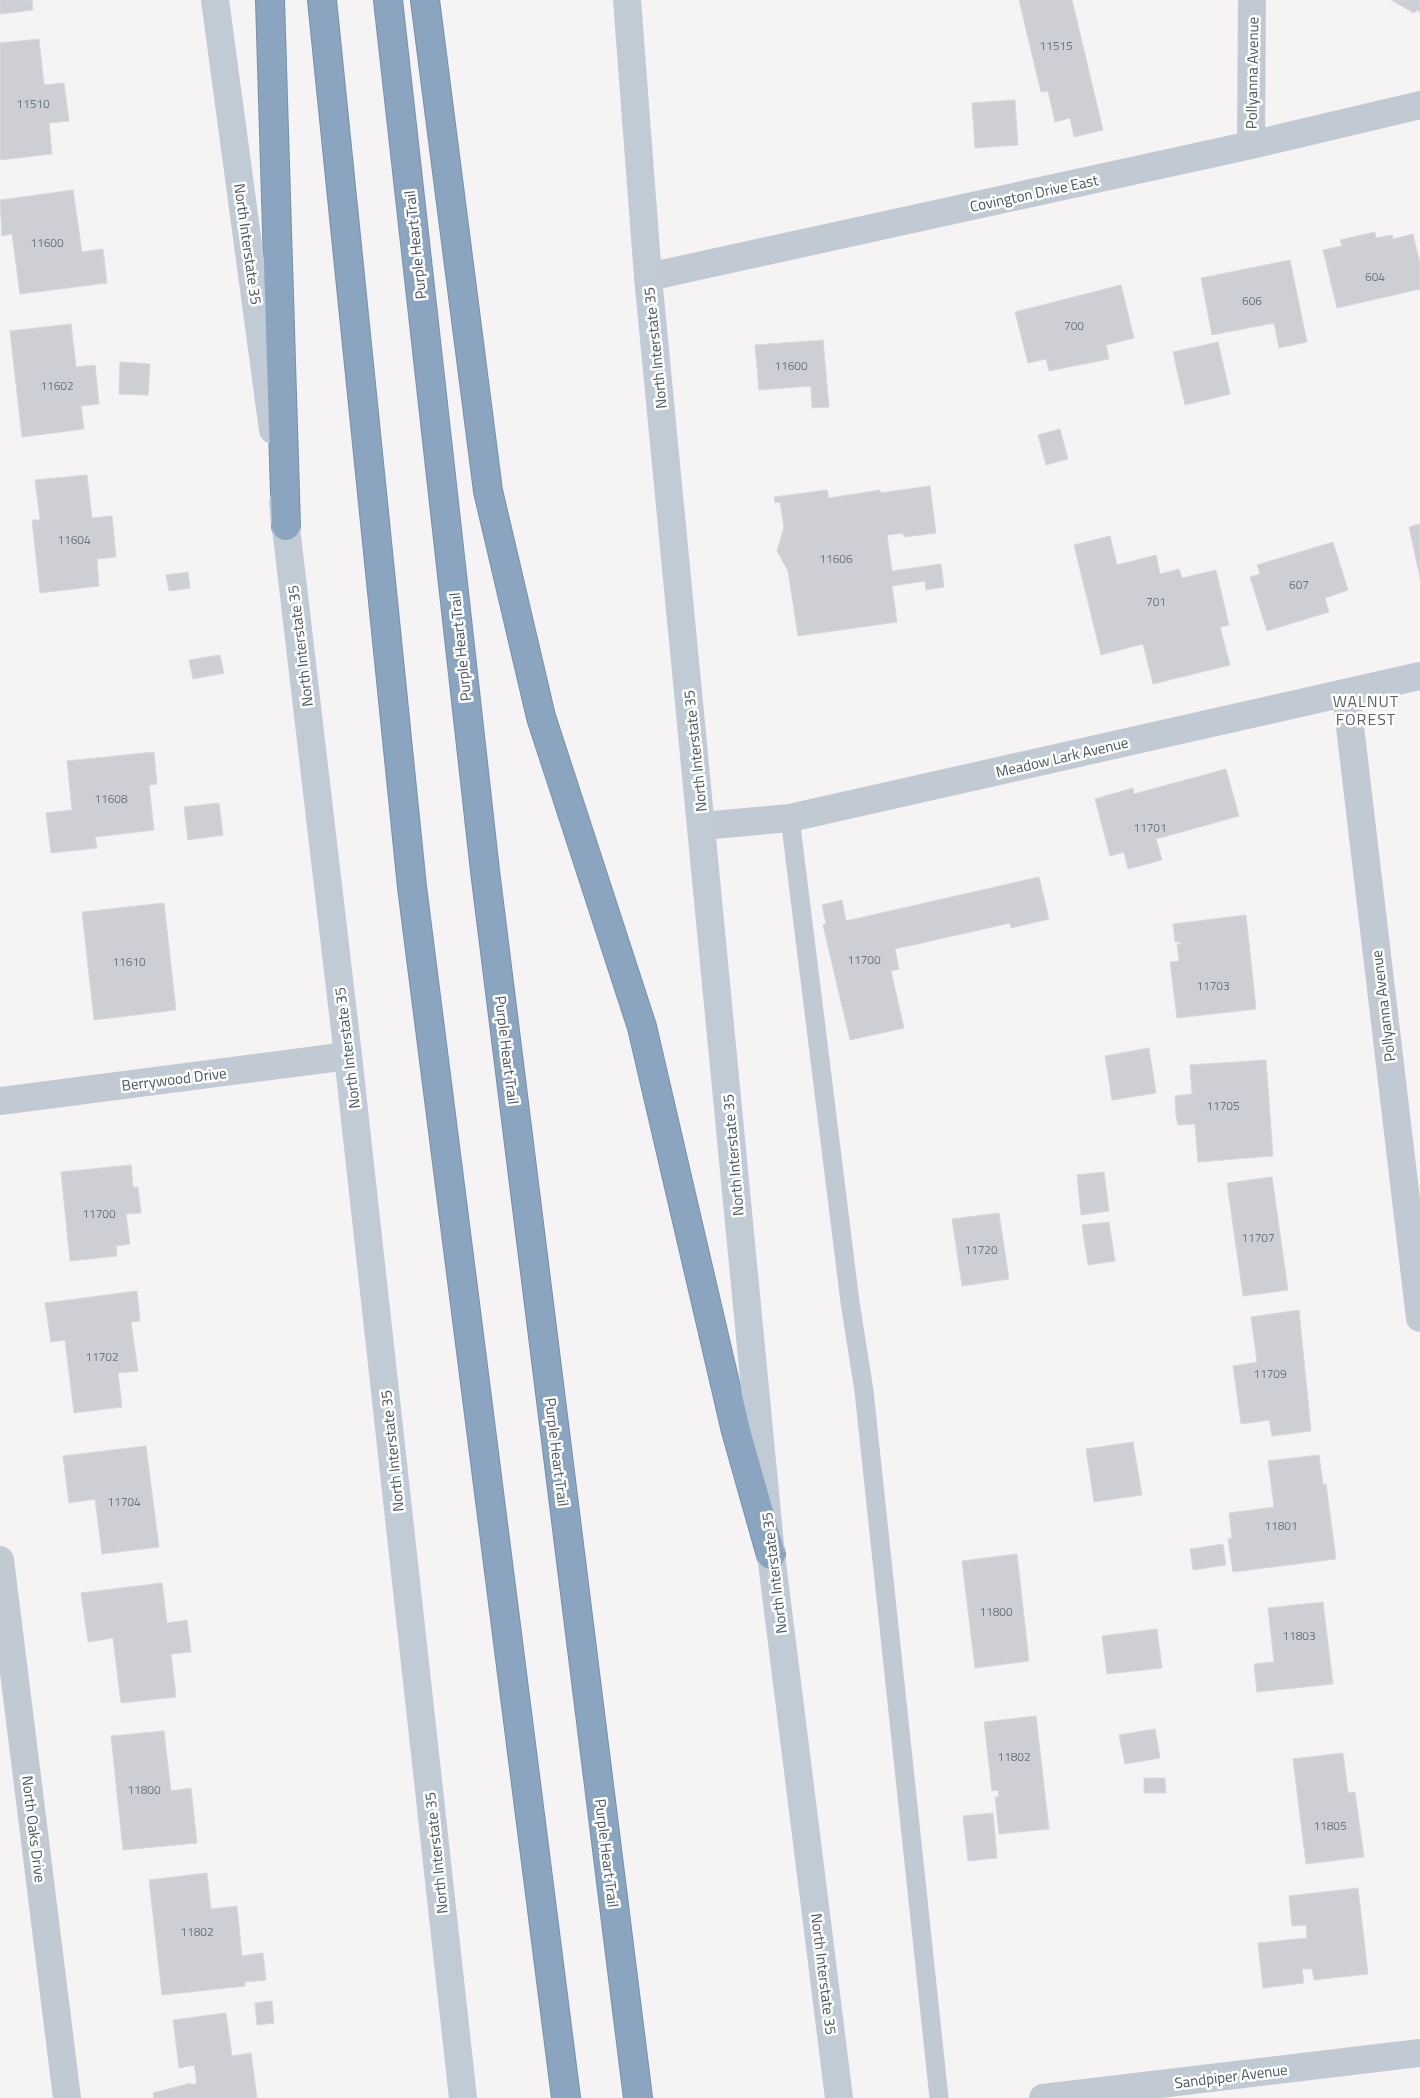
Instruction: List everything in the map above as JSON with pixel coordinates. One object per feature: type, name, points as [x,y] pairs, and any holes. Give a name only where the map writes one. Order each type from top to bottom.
[{"type":"highway","points":[[270,0],[286,526]]},
{"type":"highway","points":[[322,0],[412,887],[566,2098]]},
{"type":"highway","name":"Purple Heart Trail","points":[[388,0],[485,872],[638,2098]]},
{"type":"highway","points":[[425,0],[488,491],[540,717],[642,1027],[736,1431],[771,1555]]},
{"type":"main road","name":"North Interstate 35","points":[[215,0],[286,526],[348,1056],[462,2098]]},
{"type":"main road","name":"North Interstate 35","points":[[627,0],[648,277],[771,1555],[839,2098]]},
{"type":"street","name":"Pollyanna Avenue","points":[[1251,145],[1252,0]]},
{"type":"street","name":"Covington Drive East","points":[[648,277],[1251,145],[1420,105]]},
{"type":"street","name":"Meadow Lark Avenue","points":[[702,826],[790,818],[1420,676]]},
{"type":"street","name":"Pollyanna Avenue","points":[[1346,693],[1420,1318]]},
{"type":"street","name":"Berrywood Drive","points":[[0,1101],[348,1056]]},
{"type":"street","name":"North Oaks Drive","points":[[0,1560],[67,2098]]},
{"type":"street","name":"Sandpiper Avenue","points":[[1043,2098],[1420,2053]]},
{"type":"lane","points":[[790,818],[850,1302],[864,1391],[939,2098]]},
{"type":"building","points":[[0,0],[32,0],[33,10],[0,14]]},
{"type":"building","points":[[1019,0],[1072,0],[1103,130],[1074,137],[1070,118],[1055,122],[1048,91],[1041,92]]},
{"type":"building","points":[[1391,0],[1420,0],[1420,12],[1417,10],[1414,13]]},
{"type":"building","points":[[39,39],[44,85],[64,83],[69,121],[49,123],[52,154],[0,160],[0,43]]},
{"type":"building","points":[[1015,100],[1018,145],[975,148],[972,103]]},
{"type":"building","points":[[73,190],[82,252],[103,249],[107,283],[20,294],[12,234],[2,236],[0,200]]},
{"type":"building","points":[[1375,232],[1376,238],[1392,235],[1393,239],[1413,234],[1420,264],[1420,289],[1337,308],[1323,250],[1342,246],[1340,240]]},
{"type":"building","points":[[1290,260],[1307,342],[1279,348],[1274,323],[1212,335],[1201,278]]},
{"type":"building","points":[[1121,285],[1134,338],[1106,345],[1109,359],[1049,371],[1046,359],[1028,363],[1015,312]]},
{"type":"building","points":[[71,324],[76,367],[95,365],[99,404],[81,406],[84,429],[22,437],[10,331]]},
{"type":"building","points":[[823,340],[829,407],[812,408],[811,386],[759,390],[755,345]]},
{"type":"building","points":[[1218,342],[1230,394],[1185,405],[1173,352]]},
{"type":"building","points":[[120,362],[150,364],[148,395],[119,394]]},
{"type":"building","points":[[1060,429],[1068,459],[1046,465],[1038,435]]},
{"type":"building","points":[[87,475],[92,518],[112,516],[116,557],[97,559],[99,586],[40,593],[32,520],[40,520],[35,480]]},
{"type":"building","points":[[930,486],[936,533],[904,537],[903,533],[887,535],[892,571],[941,564],[944,587],[926,590],[925,581],[892,586],[897,622],[798,636],[788,571],[777,551],[784,527],[780,502],[775,503],[774,497],[827,490],[829,498],[880,490],[880,493]]},
{"type":"building","points":[[1420,524],[1420,578],[1409,527]]},
{"type":"building","points":[[1110,536],[1117,565],[1156,555],[1160,574],[1179,569],[1182,578],[1216,570],[1229,625],[1220,627],[1230,665],[1153,684],[1143,644],[1101,655],[1074,545]]},
{"type":"building","points":[[1333,542],[1348,590],[1325,598],[1329,612],[1267,631],[1250,577],[1260,574],[1257,565]]},
{"type":"building","points":[[188,572],[190,588],[169,591],[166,575]]},
{"type":"building","points":[[220,655],[224,673],[193,679],[189,660]]},
{"type":"building","points":[[154,752],[157,784],[149,785],[154,830],[95,837],[97,848],[51,853],[46,813],[72,810],[67,761]]},
{"type":"building","points":[[1226,769],[1239,816],[1156,839],[1162,860],[1128,869],[1124,852],[1110,856],[1095,799],[1133,788],[1134,794]]},
{"type":"building","points":[[219,803],[223,835],[188,840],[184,807]]},
{"type":"building","points":[[1039,877],[1049,919],[1011,928],[1010,923],[895,949],[899,969],[891,971],[904,1028],[850,1040],[823,925],[826,924],[822,905],[842,900],[846,921]]},
{"type":"building","points":[[164,903],[176,1010],[94,1020],[82,912]]},
{"type":"building","points":[[1246,915],[1256,1009],[1177,1018],[1170,962],[1179,961],[1177,944],[1181,944],[1181,942],[1175,942],[1173,924]]},
{"type":"building","points":[[1149,1048],[1156,1093],[1112,1100],[1105,1056]]},
{"type":"building","points":[[1266,1060],[1273,1156],[1198,1162],[1195,1124],[1178,1125],[1176,1115],[1175,1096],[1192,1094],[1190,1065]]},
{"type":"building","points":[[131,1165],[133,1187],[138,1187],[141,1213],[126,1214],[130,1244],[116,1246],[117,1256],[70,1261],[61,1172]]},
{"type":"building","points":[[1104,1172],[1109,1211],[1081,1215],[1077,1175]]},
{"type":"building","points":[[1272,1177],[1288,1290],[1243,1296],[1227,1183]]},
{"type":"building","points":[[999,1213],[1009,1279],[962,1286],[952,1219]]},
{"type":"building","points":[[1109,1222],[1115,1261],[1088,1265],[1082,1225]]},
{"type":"building","points":[[137,1291],[140,1321],[131,1322],[138,1371],[118,1373],[122,1407],[74,1413],[65,1340],[51,1342],[45,1303]]},
{"type":"building","points":[[1299,1310],[1311,1431],[1272,1436],[1269,1420],[1241,1424],[1233,1366],[1257,1362],[1251,1317]]},
{"type":"building","points":[[1133,1442],[1142,1495],[1094,1502],[1086,1449]]},
{"type":"building","points":[[146,1446],[159,1547],[102,1554],[95,1499],[69,1503],[63,1456]]},
{"type":"building","points":[[1319,1455],[1323,1485],[1326,1484],[1336,1559],[1233,1572],[1228,1539],[1232,1538],[1229,1513],[1274,1507],[1268,1461]]},
{"type":"building","points":[[1223,1544],[1226,1565],[1193,1570],[1190,1549]]},
{"type":"building","points":[[1017,1554],[1029,1661],[975,1668],[962,1561]]},
{"type":"building","points":[[162,1583],[167,1623],[187,1620],[191,1652],[171,1654],[176,1697],[121,1703],[113,1638],[88,1642],[81,1593]]},
{"type":"building","points":[[1323,1602],[1333,1684],[1257,1692],[1254,1664],[1274,1662],[1268,1608]]},
{"type":"building","points":[[1157,1629],[1162,1668],[1107,1674],[1102,1636]]},
{"type":"building","points":[[1036,1716],[1049,1829],[999,1834],[995,1797],[999,1797],[998,1790],[992,1791],[984,1722]]},
{"type":"building","points":[[1155,1729],[1160,1758],[1125,1764],[1119,1735]]},
{"type":"building","points":[[164,1731],[171,1791],[191,1788],[197,1843],[123,1850],[111,1736]]},
{"type":"building","points":[[1343,1753],[1348,1793],[1355,1792],[1364,1857],[1306,1864],[1293,1759]]},
{"type":"building","points":[[1144,1778],[1165,1778],[1166,1793],[1144,1793]]},
{"type":"building","points":[[993,1813],[997,1858],[968,1861],[963,1816]]},
{"type":"building","points":[[207,1873],[211,1909],[237,1906],[242,1956],[263,1953],[266,1980],[245,1982],[245,1986],[162,1995],[149,1880]]},
{"type":"building","points":[[1358,1888],[1368,1974],[1314,1980],[1312,1969],[1302,1969],[1304,1983],[1263,1988],[1258,1943],[1307,1938],[1306,1925],[1292,1926],[1289,1896]]},
{"type":"building","points":[[272,2001],[274,2023],[257,2025],[255,2003]]},
{"type":"building","points":[[226,2013],[232,2056],[251,2053],[257,2098],[154,2098],[153,2093],[197,2083],[194,2065],[179,2068],[173,2020]]},
{"type":"district","name":"WALNUT FOREST","points":[[1366,710]]}]
